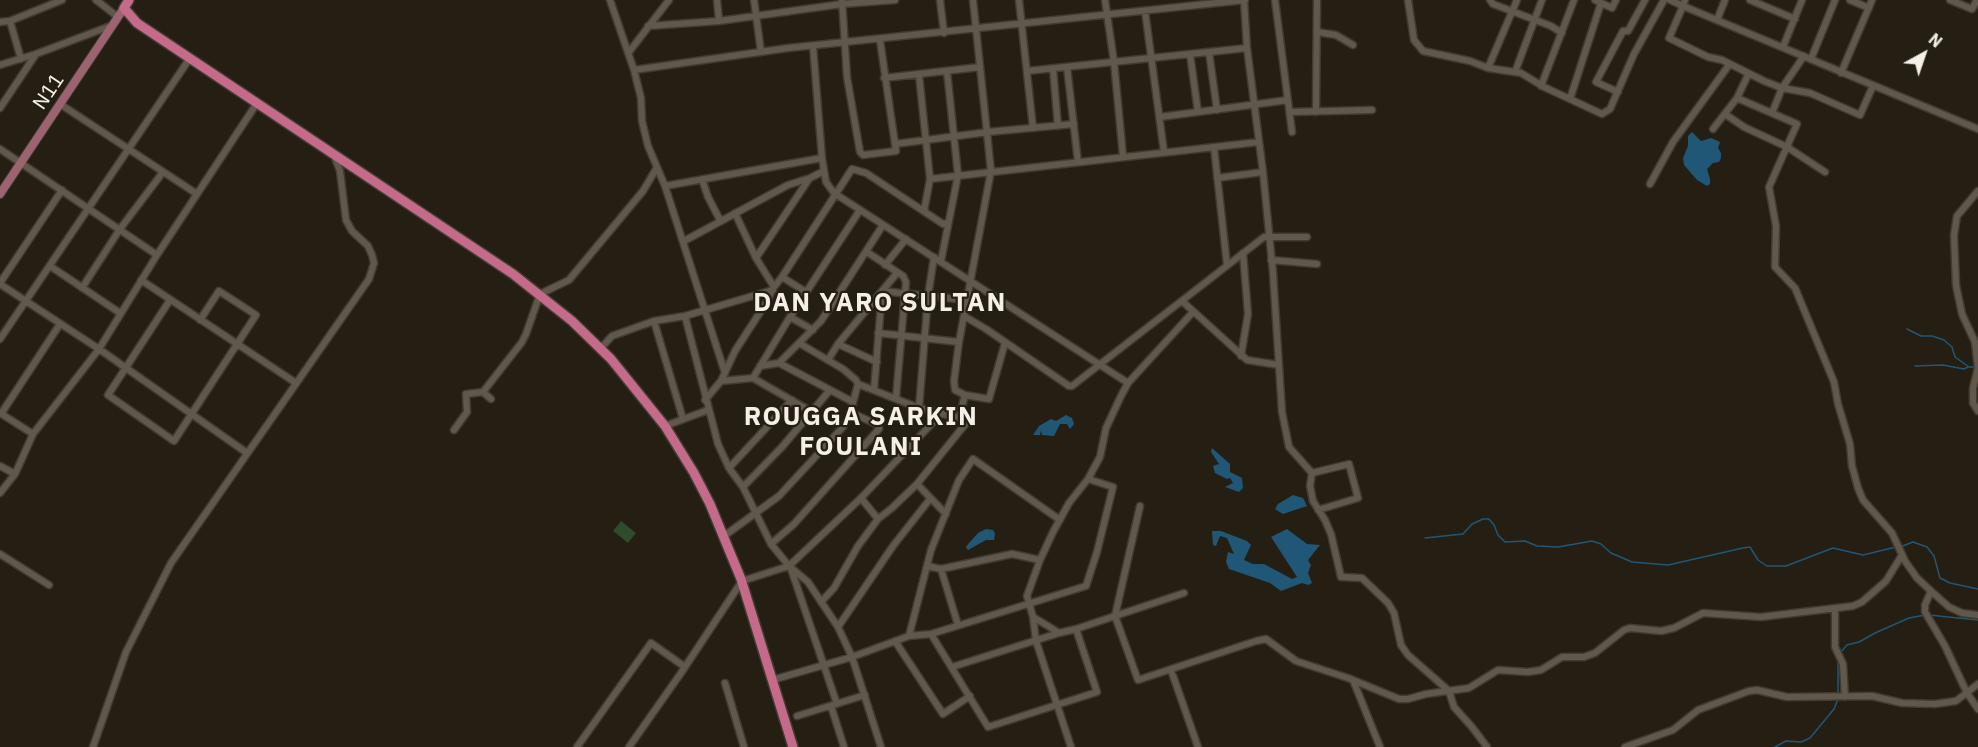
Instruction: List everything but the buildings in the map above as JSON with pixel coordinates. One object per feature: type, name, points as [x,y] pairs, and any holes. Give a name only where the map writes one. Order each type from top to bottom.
[{"type":"highway","points":[[127,4],[137,23],[491,258],[540,294],[601,348],[629,379],[665,426],[694,473],[724,536],[742,581],[790,746]]},
{"type":"main road","name":"N11","points":[[0,194],[127,4]]},
{"type":"street","points":[[0,22],[10,21],[62,0]]},
{"type":"street","points":[[96,0],[118,17]]},
{"type":"street","points":[[610,0],[634,70],[641,98],[642,121],[648,146],[684,241],[725,374]]},
{"type":"street","points":[[628,52],[669,0]]},
{"type":"street","points":[[717,0],[719,21]]},
{"type":"street","points":[[754,0],[761,52]]},
{"type":"street","points":[[648,26],[719,21],[842,2],[895,0]]},
{"type":"street","points":[[940,0],[944,33]]},
{"type":"street","points":[[973,0],[991,171],[959,342],[955,389],[965,395],[989,399],[1005,344]]},
{"type":"street","points":[[1019,0],[1033,128]]},
{"type":"street","points":[[1105,0],[1114,62],[1122,156]]},
{"type":"street","points":[[1190,6],[1196,0]]},
{"type":"street","points":[[634,70],[813,46],[1245,0],[1247,48],[1263,172],[1271,260],[1282,412],[1288,447],[1312,473]]},
{"type":"street","points":[[1275,0],[1292,132]]},
{"type":"street","points":[[1316,112],[1317,0]]},
{"type":"street","points":[[1408,0],[1412,34],[1415,43],[1425,52],[1525,75],[1541,86],[1602,114],[1610,109],[1634,54],[1664,0]]},
{"type":"street","points":[[1488,68],[1518,0]]},
{"type":"street","points":[[1515,72],[1542,0]]},
{"type":"street","points":[[1541,86],[1574,0]]},
{"type":"street","points":[[1570,99],[1598,2],[1612,8],[1616,0]]},
{"type":"street","points":[[1618,92],[1596,82],[1623,31],[1628,31],[1645,0]]},
{"type":"street","points":[[1670,0],[1684,3],[1717,20],[1978,129]]},
{"type":"street","points":[[1717,20],[1725,0]]},
{"type":"street","points":[[1750,0],[1795,19]]},
{"type":"street","points":[[1783,47],[1802,0]]},
{"type":"street","points":[[1772,113],[1782,88],[1807,58],[1835,0]]},
{"type":"street","points":[[1850,0],[1869,8]]},
{"type":"street","points":[[1841,73],[1872,0]]},
{"type":"street","points":[[1950,0],[1975,11],[1977,0]]},
{"type":"street","points":[[1492,1],[1562,33]]},
{"type":"street","points":[[842,2],[847,77],[861,153],[864,155],[896,151],[880,40]]},
{"type":"street","points":[[1684,3],[1669,38],[1708,57],[1722,60],[1748,75],[1782,88],[1810,93],[1860,115],[1873,86]]},
{"type":"street","points":[[1145,11],[1164,152]]},
{"type":"street","points":[[10,21],[21,59]]},
{"type":"street","points":[[0,65],[113,25]]},
{"type":"street","points":[[1317,32],[1336,35],[1353,45]]},
{"type":"street","points":[[813,46],[822,158],[828,185],[834,193],[1128,383]]},
{"type":"street","points":[[1027,71],[1247,48]]},
{"type":"street","points":[[1209,52],[1217,110]]},
{"type":"street","points":[[0,108],[36,54]]},
{"type":"street","points":[[1190,54],[1198,112]]},
{"type":"street","points":[[0,339],[190,58]]},
{"type":"street","points":[[1650,184],[1674,142],[1729,65]]},
{"type":"street","points":[[884,78],[980,67]]},
{"type":"street","points":[[1067,67],[1078,162]]},
{"type":"street","points":[[1053,69],[1058,126]]},
{"type":"street","points":[[941,261],[958,175],[947,71]]},
{"type":"street","points":[[919,75],[930,178],[924,211]]},
{"type":"street","points":[[1713,129],[1737,98],[1748,75]]},
{"type":"street","points":[[1737,98],[1797,124],[1769,187],[1776,226],[1775,267],[1795,288],[1834,382],[1850,444],[1852,466],[1863,500],[1892,533],[1902,555],[1917,578],[1949,607],[1962,613],[1978,615]]},
{"type":"street","points":[[1160,117],[1288,100]]},
{"type":"street","points":[[0,493],[15,474],[33,434],[99,349],[157,255],[257,103]]},
{"type":"street","points":[[60,104],[197,194]]},
{"type":"street","points":[[1290,112],[1372,110]]},
{"type":"street","points":[[1725,114],[1744,127],[1787,147],[1825,172]]},
{"type":"street","points":[[895,144],[1074,124]]},
{"type":"street","points":[[930,178],[1259,142]]},
{"type":"street","points":[[1214,147],[1227,265]]},
{"type":"street","points":[[0,148],[157,255]]},
{"type":"street","points":[[93,747],[126,652],[147,608],[184,543],[365,284],[374,263],[368,246],[352,231],[346,220],[340,171],[334,154]]},
{"type":"street","points":[[665,186],[822,158]]},
{"type":"street","points":[[454,430],[467,412],[466,394],[483,392],[526,334],[540,294],[569,280],[643,191],[656,169]]},
{"type":"street","points":[[705,400],[721,381],[735,351],[773,289],[834,193],[852,169],[861,170],[943,225],[948,223]]},
{"type":"street","points":[[684,241],[788,185],[824,171]]},
{"type":"street","points":[[82,288],[120,229],[163,172]]},
{"type":"street","points":[[1217,178],[1263,172]]},
{"type":"street","points":[[756,258],[810,178]]},
{"type":"street","points":[[702,179],[720,220]]},
{"type":"street","points":[[62,190],[0,284],[99,349],[247,453]]},
{"type":"street","points":[[1978,191],[1957,216],[1954,235],[1956,285],[1962,314],[1975,342],[1978,368],[1973,388],[1973,403],[1978,411]]},
{"type":"street","points":[[753,378],[860,210]]},
{"type":"street","points":[[735,213],[773,289]]},
{"type":"street","points":[[760,366],[779,363],[821,321],[884,225]]},
{"type":"street","points":[[964,316],[1072,386],[1264,237],[1307,237]]},
{"type":"street","points":[[885,265],[906,239]]},
{"type":"street","points":[[867,252],[903,276],[906,282],[896,398]]},
{"type":"street","points":[[1241,356],[1248,314],[1243,253]]},
{"type":"street","points":[[919,408],[928,296],[934,257]]},
{"type":"street","points":[[1271,260],[1317,264]]},
{"type":"street","points":[[50,266],[120,313]]},
{"type":"street","points":[[828,360],[838,344],[897,273]]},
{"type":"street","points":[[782,277],[806,292]]},
{"type":"street","points":[[141,280],[237,346],[296,383]]},
{"type":"street","points":[[601,348],[612,336],[654,321],[685,316],[773,289]]},
{"type":"street","points":[[170,300],[108,396],[174,441],[256,315],[219,291],[200,320]]},
{"type":"street","points":[[882,291],[966,300]]},
{"type":"street","points":[[874,390],[882,291]]},
{"type":"street","points":[[1182,301],[1247,360],[1279,365]]},
{"type":"street","points":[[1071,747],[1036,641],[1034,616],[1027,596],[1040,560],[1060,520],[1100,458],[1106,428],[1128,383],[1193,312]]},
{"type":"street","points":[[685,316],[718,444],[729,468],[743,487],[771,544],[789,566],[804,577],[838,627],[852,657],[881,747]]},
{"type":"street","points":[[790,317],[813,330]]},
{"type":"street","points":[[654,321],[683,419]]},
{"type":"street","points":[[33,434],[1,414],[60,324]]},
{"type":"street","points":[[878,333],[959,342]]},
{"type":"street","points":[[799,343],[853,376],[858,384],[919,408],[940,415],[960,418],[967,422],[917,484],[878,519],[858,546],[834,588],[822,602]]},
{"type":"street","points":[[838,344],[877,362]]},
{"type":"street","points":[[719,352],[735,351]]},
{"type":"street","points":[[779,363],[853,402]]},
{"type":"street","points":[[721,381],[753,378],[812,412]]},
{"type":"street","points":[[724,536],[779,496],[843,428],[858,384]]},
{"type":"street","points":[[743,487],[782,447],[830,390]]},
{"type":"street","points":[[483,392],[491,399]]},
{"type":"street","points":[[960,418],[965,395]]},
{"type":"street","points":[[729,468],[792,400]]},
{"type":"street","points":[[665,426],[708,410]]},
{"type":"street","points":[[771,544],[794,524],[879,429],[878,425],[850,412]]},
{"type":"street","points":[[629,747],[742,581],[789,566],[861,498],[940,415]]},
{"type":"street","points":[[909,636],[931,550],[959,480],[973,459],[1060,520]]},
{"type":"street","points":[[1312,473],[1349,464],[1358,498],[1318,510]]},
{"type":"street","points":[[0,466],[15,474]]},
{"type":"street","points":[[1312,473],[1310,486],[1312,501],[1331,534],[1341,577],[1362,579],[1388,603],[1394,613],[1401,645],[1408,655],[1449,691],[1454,707],[1487,747]]},
{"type":"street","points":[[772,680],[852,657],[909,636],[931,633],[1086,586],[1113,487],[1088,479]]},
{"type":"street","points":[[917,484],[946,514]]},
{"type":"street","points":[[861,498],[878,519]]},
{"type":"street","points":[[838,627],[893,546],[930,499]]},
{"type":"street","points":[[1140,506],[1115,616],[1137,680],[1256,640],[1266,639],[1296,661],[1353,680],[1399,699],[1469,688],[1498,670],[1527,672],[1541,670],[1562,657],[1584,657],[1595,653],[1624,630],[1630,628],[1661,631],[1674,628],[1703,613],[1761,617],[1853,606],[1862,602],[1886,581],[1902,555]]},
{"type":"street","points":[[0,554],[49,585]]},
{"type":"street","points":[[927,566],[941,569],[1012,554],[1040,560]]},
{"type":"street","points":[[789,566],[802,600],[834,705],[844,747]]},
{"type":"street","points":[[941,569],[958,625]]},
{"type":"street","points":[[1931,591],[1925,605],[1925,612],[1976,707]]},
{"type":"street","points":[[952,667],[1184,593]]},
{"type":"street","points":[[1835,609],[1834,646],[1843,664],[1845,697]]},
{"type":"street","points":[[1034,616],[1059,633]]},
{"type":"street","points":[[931,633],[988,727],[1097,692],[1076,628]]},
{"type":"street","points":[[895,641],[944,714],[970,696]]},
{"type":"street","points":[[577,747],[651,643],[685,667]]},
{"type":"street","points":[[1171,670],[1198,747]]},
{"type":"street","points":[[1353,680],[1380,747]]},
{"type":"street","points":[[725,683],[744,747]]},
{"type":"street","points":[[1956,701],[1978,684]]},
{"type":"street","points":[[1625,747],[1673,730],[1698,710],[1757,690],[1787,697],[1872,696],[1902,703],[1921,704],[1965,701],[1976,707]]},
{"type":"street","points":[[798,716],[865,695]]},
{"type":"green space","points":[[621,521],[636,533],[628,543],[613,531]]},
{"type":"water","points":[[1692,132],[1701,141],[1711,138],[1720,142],[1718,148],[1721,158],[1719,162],[1713,163],[1707,169],[1710,184],[1707,186],[1697,180],[1684,165],[1683,158],[1688,146],[1688,136]]},
{"type":"water","points":[[1066,415],[1072,418],[1074,424],[1070,429],[1067,424],[1060,424],[1054,436],[1042,435],[1041,430],[1040,435],[1033,435],[1039,426],[1051,419],[1056,421]]},
{"type":"water","points":[[1212,448],[1230,464],[1230,472],[1242,478],[1243,488],[1239,492],[1225,487],[1233,483],[1230,478],[1227,479],[1215,473],[1213,466],[1219,464],[1211,452]]},
{"type":"water","points":[[1293,495],[1303,498],[1307,506],[1283,514],[1275,509],[1278,504]]},
{"type":"water","points":[[986,529],[993,530],[994,540],[986,540],[968,550],[966,547],[969,543],[978,533]]},
{"type":"water","points":[[1287,529],[1307,544],[1320,545],[1308,560],[1311,565],[1308,573],[1312,583],[1308,585],[1302,583],[1281,591],[1270,583],[1229,569],[1226,562],[1228,552],[1234,554],[1227,538],[1220,536],[1216,546],[1213,545],[1212,531],[1221,531],[1247,541],[1251,545],[1244,560],[1253,564],[1264,564],[1292,579],[1297,577],[1271,537]]},
{"type":"waterway","points":[[1907,329],[1921,336],[1932,336],[1944,340],[1952,347],[1955,357],[1969,367],[1975,367]]},
{"type":"waterway","points":[[1915,366],[1943,365],[1964,369],[1968,367]]},
{"type":"waterway","points":[[1425,538],[1463,534],[1472,524],[1489,519],[1505,542],[1525,541],[1537,546],[1558,547],[1592,541],[1632,562],[1668,565],[1750,547],[1758,560],[1767,566],[1786,566],[1833,548],[1863,555],[1896,547]]},
{"type":"waterway","points":[[1900,547],[1913,542],[1927,547],[1934,556],[1940,578],[1950,583],[1978,589]]},
{"type":"waterway","points":[[1840,653],[1847,645],[1859,642],[1909,618],[1925,615]]},
{"type":"waterway","points":[[1929,615],[1978,620]]},
{"type":"waterway","points":[[1838,657],[1838,694]]},
{"type":"waterway","points":[[1775,747],[1786,741],[1801,742],[1810,738],[1834,709],[1838,699]]},
{"type":"district","name":"DAN YARO SULTAN","points":[[880,303]]},
{"type":"district","name":"ROUGGA SARKIN FOULANI","points":[[861,432]]}]
